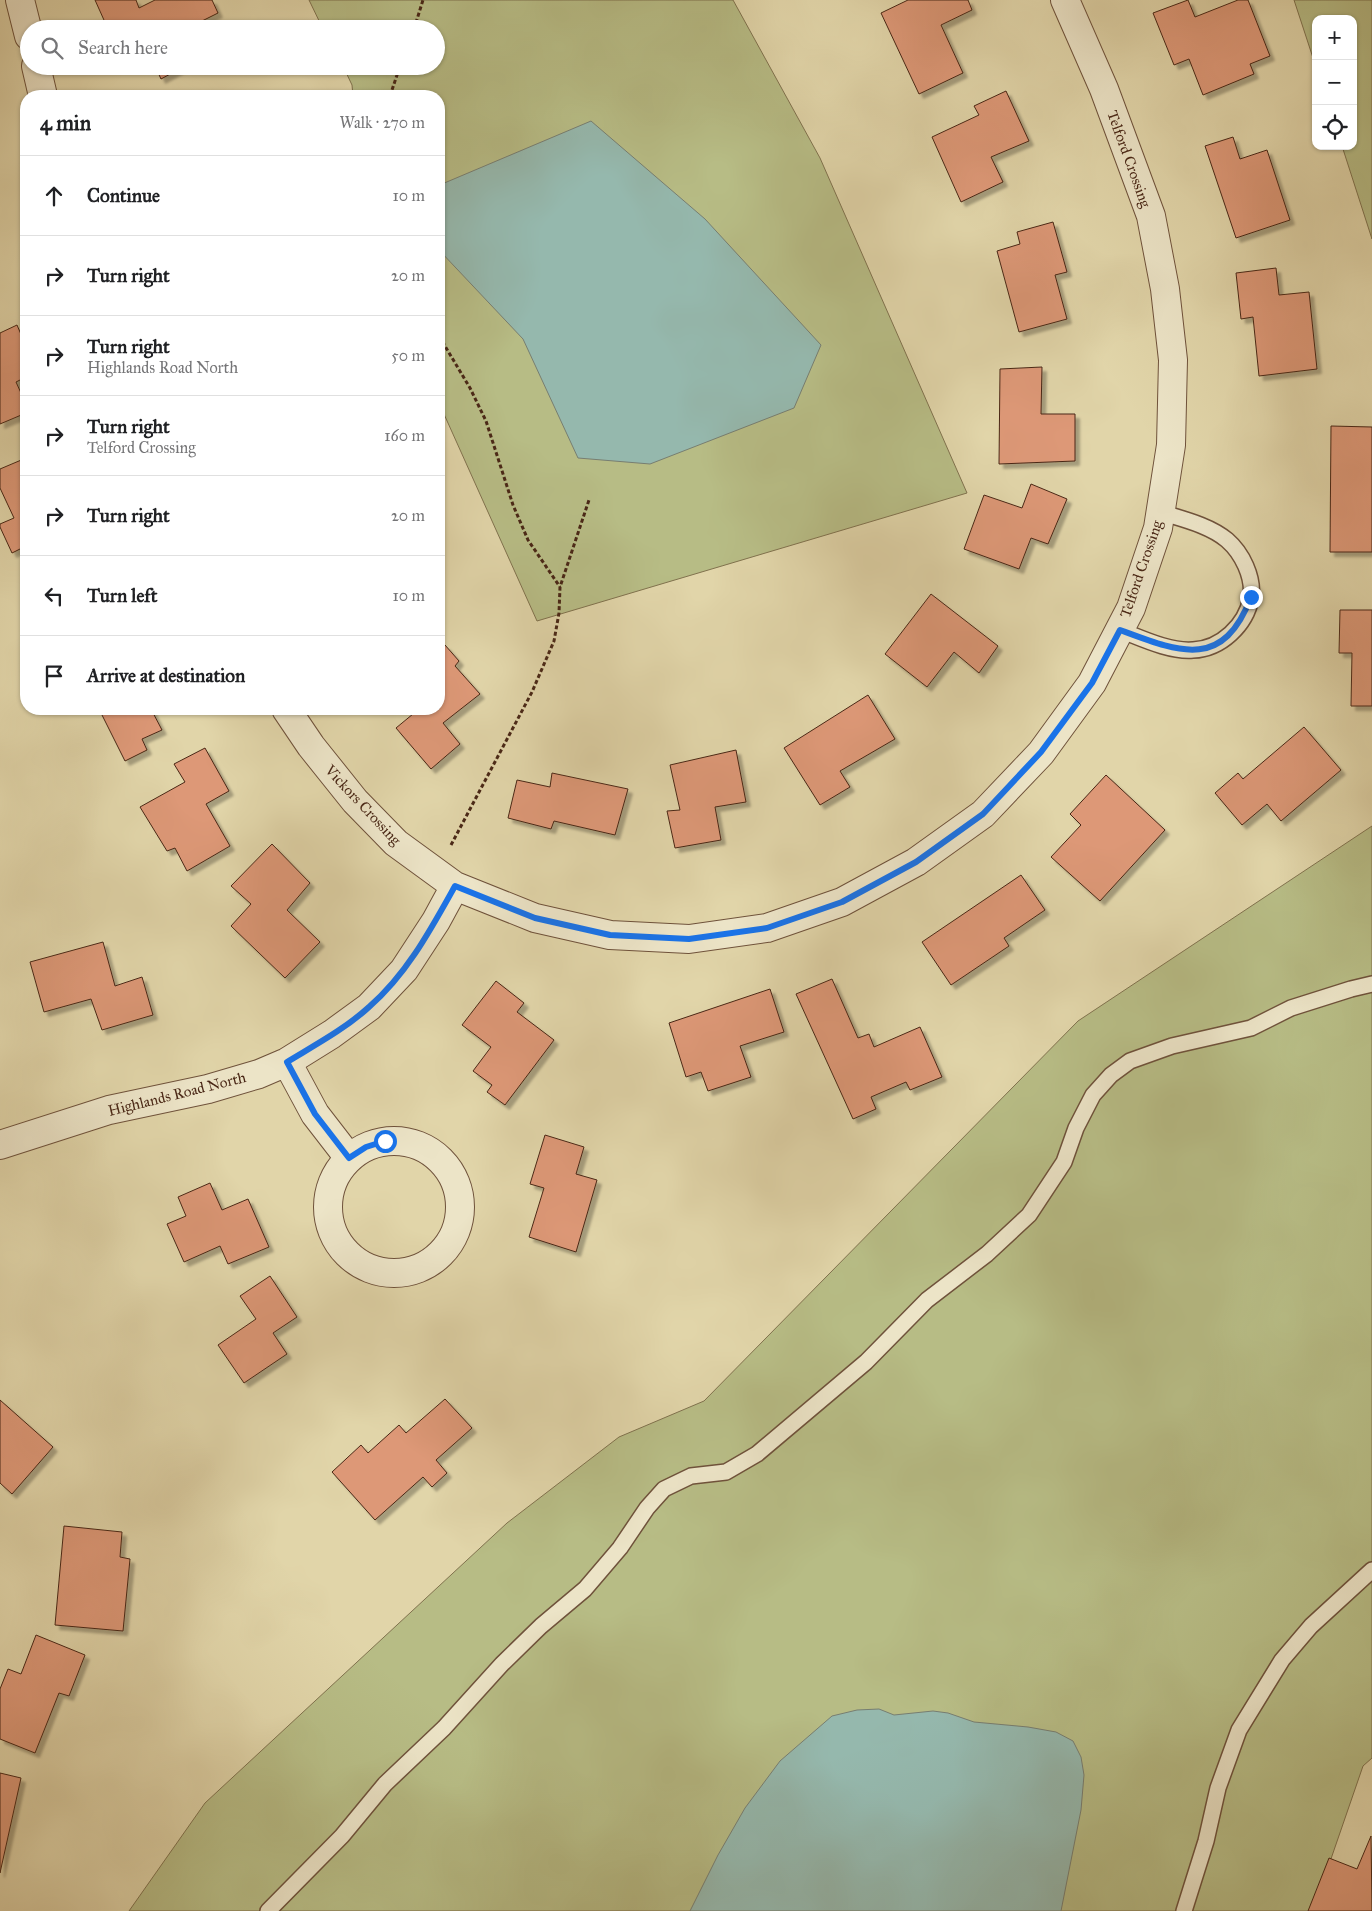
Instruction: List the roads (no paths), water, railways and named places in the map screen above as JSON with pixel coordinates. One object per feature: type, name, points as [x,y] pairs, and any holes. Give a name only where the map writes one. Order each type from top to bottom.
[{"type":"street","points":[[20,0],[25,20]]},
{"type":"street","name":"Telford Crossing","points":[[445,878],[535,918],[610,935],[689,939],[767,928],[842,902],[916,862],[983,814],[1041,752],[1092,683],[1131,608],[1158,528],[1171,445],[1173,360],[1165,289],[1150,216],[1104,89],[1065,0]]},
{"type":"street","points":[[38,75],[42,90]]},
{"type":"street","name":"Vickors Crossing","points":[[290,715],[310,746],[355,801],[396,843],[445,878]]},
{"type":"street","name":"Highlands Road North","points":[[0,1145],[108,1110],[208,1089],[259,1074],[287,1062],[332,1034],[369,1007],[404,970],[436,921],[445,878]]},
{"type":"street","points":[[287,1062],[315,1114],[349,1158]]},
{"type":"street","points":[[385,1141],[395,1141],[424,1147],[439,1159],[452,1175],[459,1193],[460,1213],[455,1232],[444,1249],[428,1263],[408,1272],[386,1273],[366,1267],[348,1254],[335,1238],[328,1217],[328,1195],[336,1175],[349,1158],[366,1147],[385,1141]]},
{"type":"lane","points":[[1120,630],[1165,646],[1192,651],[1214,646],[1231,634],[1243,617],[1251,597],[1249,577],[1242,556],[1226,539],[1204,527],[1160,512]]},
{"type":"lane","points":[[268,1911],[342,1836],[386,1784],[444,1728],[502,1664],[541,1626],[585,1589],[620,1548],[647,1508],[664,1489],[691,1476],[726,1472],[757,1454],[866,1362],[927,1300],[987,1254],[1029,1215],[1064,1162],[1076,1128],[1093,1094],[1111,1075],[1130,1061],[1163,1049],[1251,1028],[1291,1008],[1372,984]]},
{"type":"lane","points":[[1184,1911],[1206,1841],[1218,1788],[1239,1730],[1282,1660],[1310,1626],[1372,1570]]},
{"type":"water","points":[[591,121],[705,219],[821,345],[794,408],[650,464],[578,458],[523,339],[445,256],[445,183]]},
{"type":"water","points":[[879,1709],[894,1715],[933,1711],[948,1713],[974,1722],[1028,1727],[1056,1732],[1073,1741],[1081,1757],[1084,1775],[1081,1810],[1061,1911],[690,1911],[718,1855],[745,1808],[780,1761],[832,1716],[857,1710]]}]
